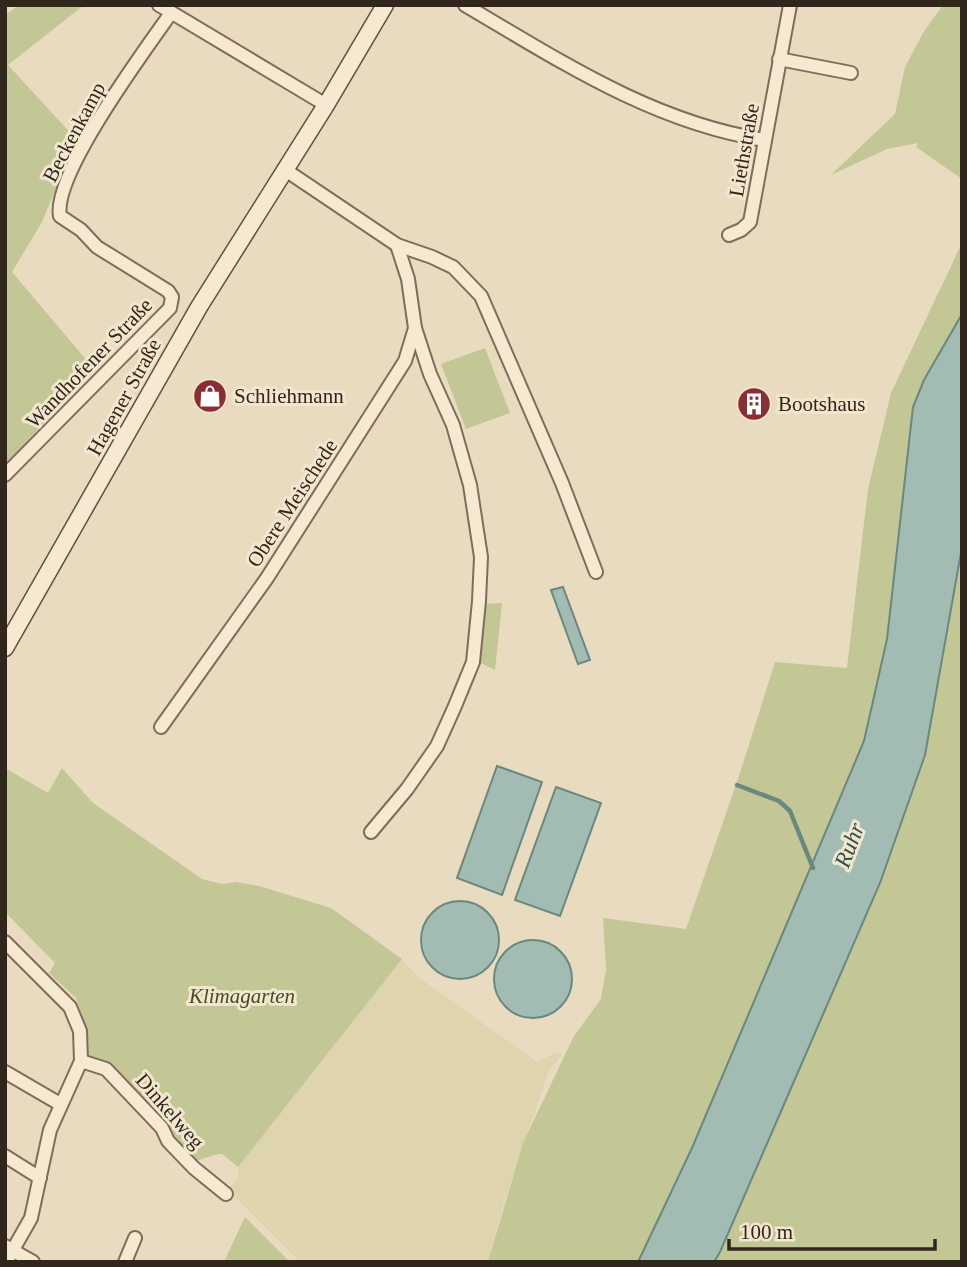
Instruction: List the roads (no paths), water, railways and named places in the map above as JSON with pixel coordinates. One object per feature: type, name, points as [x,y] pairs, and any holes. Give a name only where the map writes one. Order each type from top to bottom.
[{"type":"main road","name":"Hagener Straße","points":[[5,648],[199,307],[326,105],[385,5]]},
{"type":"street","points":[[159,5],[326,105]]},
{"type":"street","points":[[465,5],[559,61],[642,104],[679,119],[760,139]]},
{"type":"street","name":"Liethstraße","points":[[729,235],[750,222],[760,139],[790,5]]},
{"type":"street","name":"Beckenkamp","points":[[170,308],[173,297],[169,291],[97,247],[81,230],[60,216],[58,206],[79,154],[117,90],[171,13]]},
{"type":"street","points":[[779,59],[851,73]]},
{"type":"street","points":[[284,169],[397,245],[453,267],[481,296],[562,483],[596,572]]},
{"type":"street","name":"Obere Meischede","points":[[161,727],[267,578],[405,361],[415,328],[408,279],[397,245]]},
{"type":"street","name":"Wandhofener Straße","points":[[5,475],[170,308]]},
{"type":"street","points":[[371,832],[407,789],[437,746],[456,706],[473,662],[479,601],[481,557],[470,485],[453,425],[430,374],[415,328]]},
{"type":"street","points":[[5,942],[70,1007],[80,1031],[81,1061],[50,1130],[31,1218],[8,1253],[33,1262]]},
{"type":"street","name":"Dinkelweg","points":[[81,1061],[106,1069],[162,1128],[168,1141],[194,1168],[226,1194]]},
{"type":"street","points":[[5,1072],[60,1104]]},
{"type":"street","points":[[5,1156],[40,1178]]},
{"type":"street","points":[[125,1262],[135,1238]]},
{"type":"water","name":"Ruhr","points":[[962,314],[962,547],[925,755],[880,883],[720,1252],[714,1262],[638,1262],[692,1148],[864,741],[887,639],[913,407],[924,380]]},
{"type":"water","points":[[563,587],[590,660],[578,664],[551,590]]},
{"type":"water","points":[[497,766],[542,782],[502,895],[457,878]]},
{"type":"water","points":[[556,787],[601,803],[560,916],[515,900]]},
{"type":"water","points":[[452,901],[468,901],[482,907],[493,918],[499,932],[499,948],[493,962],[482,973],[468,979],[452,979],[438,973],[427,962],[421,948],[421,932],[427,918],[438,907]]},
{"type":"water","points":[[525,940],[541,940],[555,946],[566,957],[572,971],[572,987],[566,1001],[555,1012],[541,1018],[525,1018],[511,1012],[500,1001],[494,987],[494,971],[500,957],[511,946]]},
{"type":"waterway","points":[[737,785],[779,801],[790,811],[813,868]]},
{"type":"place","name":"Schliehmann","points":[[210,396]]},
{"type":"place","name":"Bootshaus","points":[[754,404]]},
{"type":"park label","name":"Klimagarten","points":[[242,996]]}]
